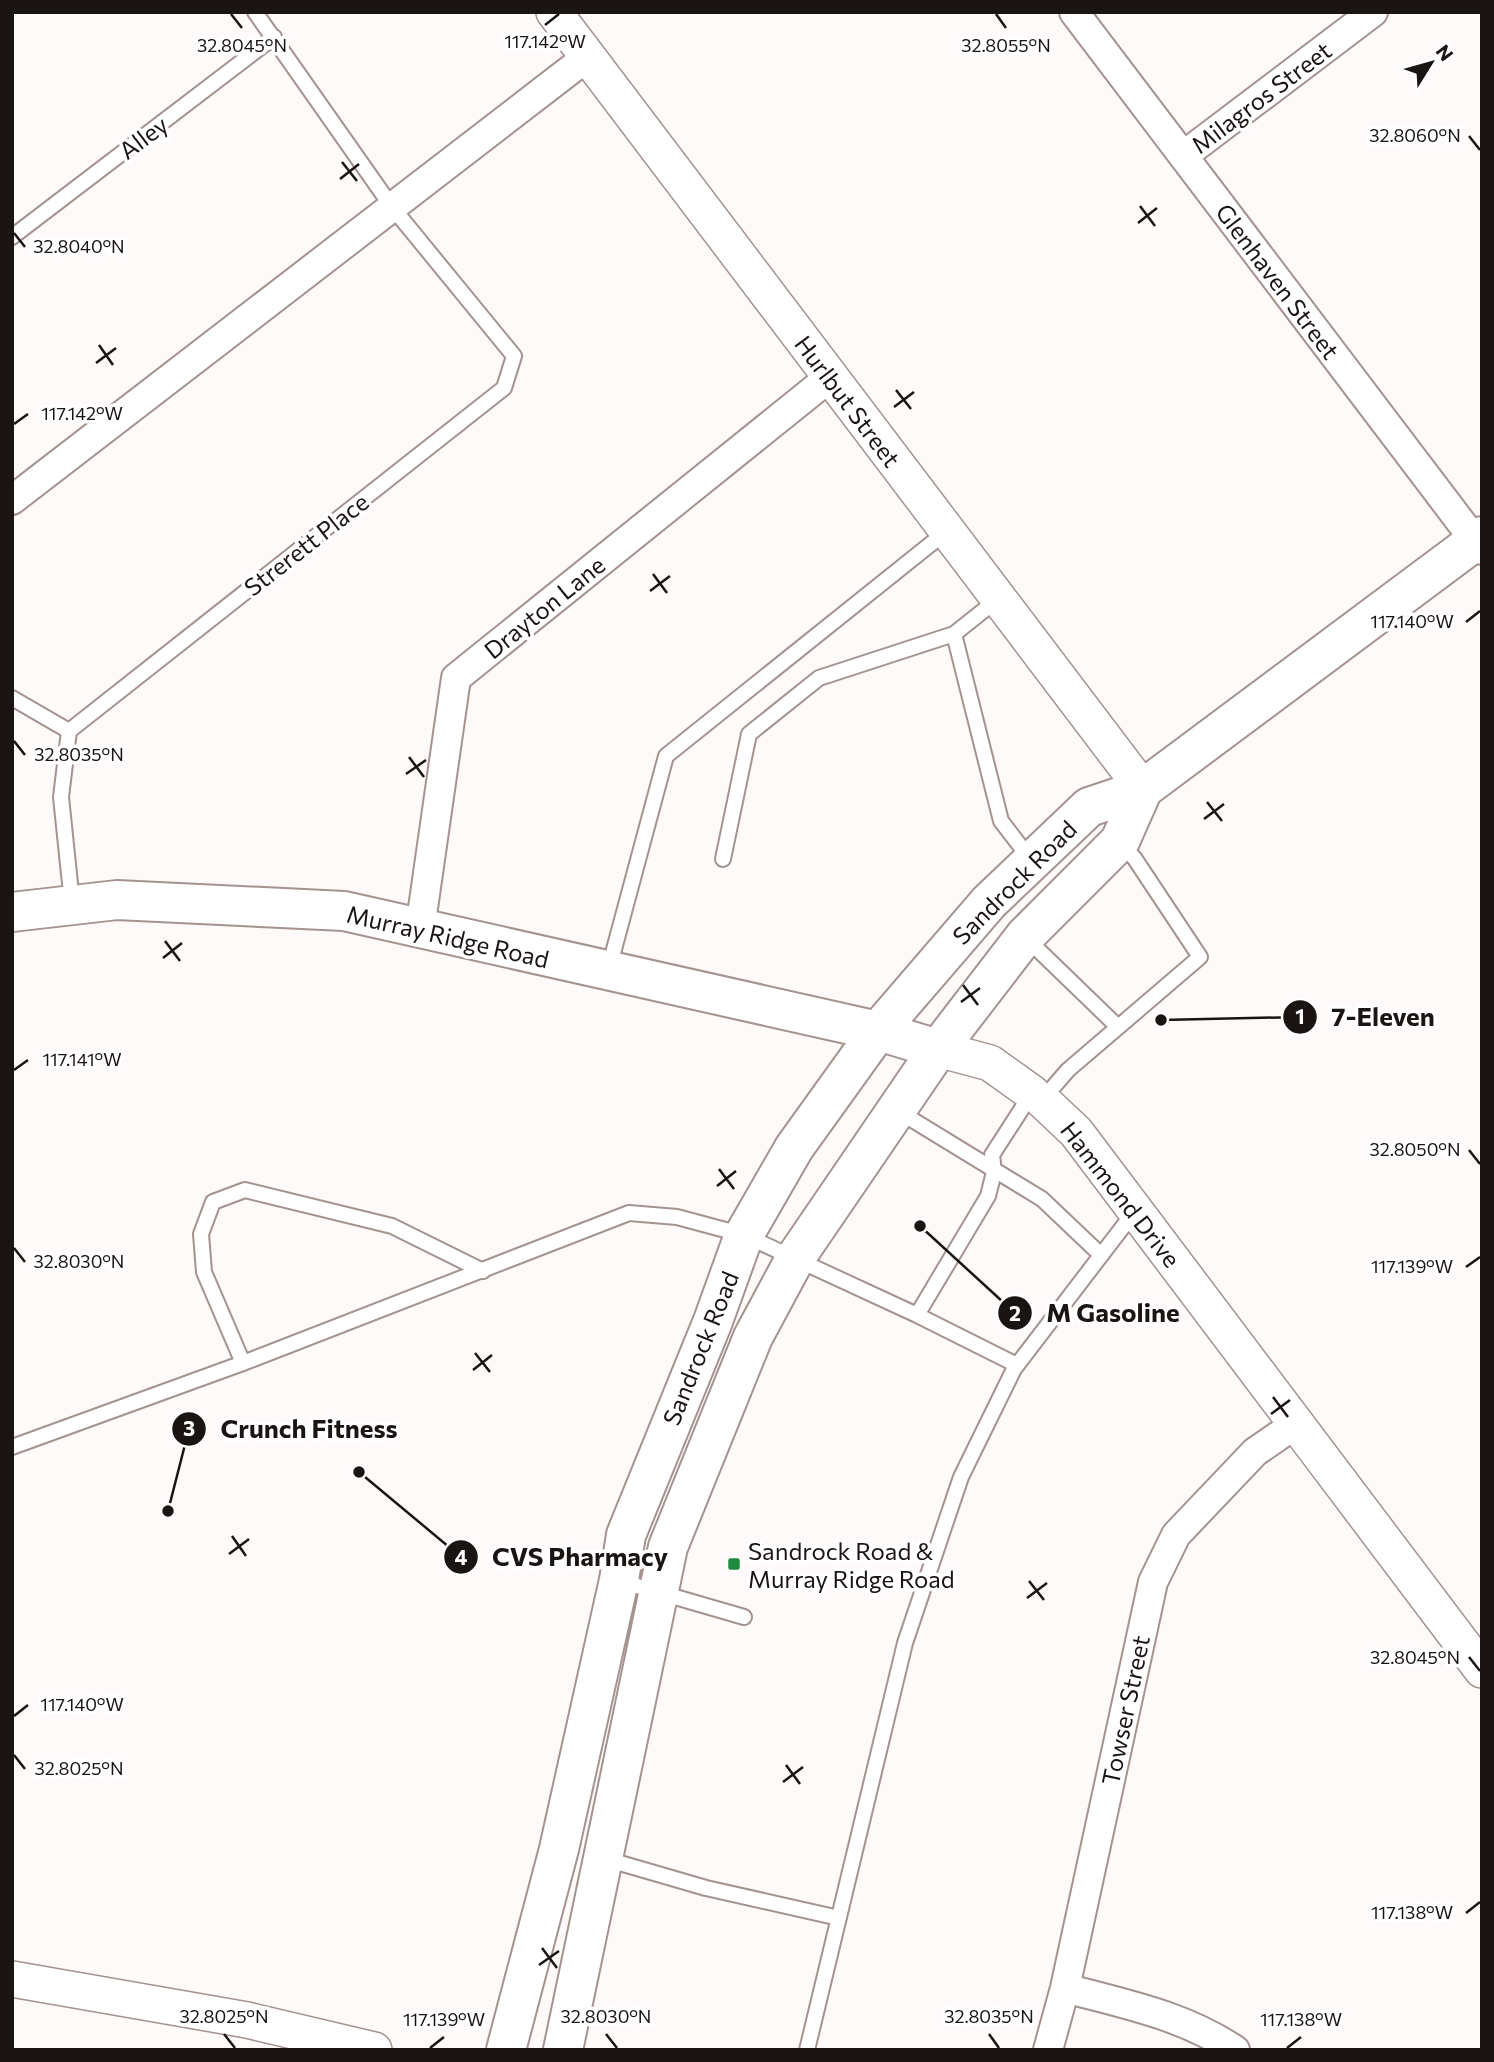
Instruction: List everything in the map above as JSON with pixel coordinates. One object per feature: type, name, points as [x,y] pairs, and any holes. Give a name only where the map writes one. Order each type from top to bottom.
[{"type":"main road","name":"Sandrock Road","points":[[506,2050],[559,1849],[619,1580],[626,1535],[713,1321],[744,1235],[794,1148],[878,1031],[989,902],[1089,807],[1143,789],[1480,542]]},
{"type":"main road","name":"Sandrock Road","points":[[563,2050],[668,1547],[748,1349],[796,1257],[938,1049],[1025,936],[1120,841],[1143,789]]},
{"type":"main road","name":"Murray Ridge Road","points":[[12,912],[117,900],[344,911],[608,973],[878,1031]]},
{"type":"main road","name":"Hammond Drive","points":[[878,1031],[938,1049]]},
{"type":"street","name":"Hurlbut Street","points":[[554,12],[1143,789]]},
{"type":"street","name":"Glenhaven Street","points":[[1074,12],[1480,542]]},
{"type":"street","name":"Milagros Street","points":[[1183,156],[1362,16]]},
{"type":"street","points":[[12,500],[587,57]]},
{"type":"street","name":"Drayton Lane","points":[[420,929],[456,678],[830,376]]},
{"type":"street","name":"Hammond Drive","points":[[938,1049],[990,1063],[1037,1097],[1076,1132],[1482,1670]]},
{"type":"street","name":"Towser Street","points":[[1048,2050],[1065,1987],[1153,1582],[1176,1535],[1255,1452],[1297,1423]]},
{"type":"street","points":[[12,1979],[234,2017],[374,2050]]},
{"type":"street","points":[[1065,1987],[1178,2018],[1235,2050]]},
{"type":"lane","points":[[255,12],[392,207]]},
{"type":"lane","name":"Alley","points":[[12,237],[274,37]]},
{"type":"lane","name":"Strerett Place","points":[[69,731],[504,388],[514,356],[392,207]]},
{"type":"lane","points":[[608,973],[666,756],[947,531]]},
{"type":"lane","points":[[723,859],[749,734],[819,678],[954,634],[998,598]]},
{"type":"lane","points":[[954,634],[1001,821],[1031,861]]},
{"type":"lane","points":[[12,698],[69,731],[61,797],[72,905]]},
{"type":"lane","points":[[918,1314],[988,1196],[993,1167],[992,1155],[1037,1097],[1200,957],[1135,859],[1120,841]]},
{"type":"lane","points":[[1025,936],[1118,1027]]},
{"type":"lane","points":[[898,1111],[1042,1199],[1101,1255]]},
{"type":"lane","points":[[243,1363],[204,1272],[201,1234],[214,1202],[244,1189],[392,1226],[483,1271]]},
{"type":"lane","points":[[807,2050],[905,1643],[961,1477],[1017,1365],[1136,1210]]},
{"type":"lane","points":[[12,1447],[243,1363],[629,1213],[677,1217],[744,1235],[918,1314],[1017,1365]]},
{"type":"lane","points":[[619,1580],[744,1616]]},
{"type":"lane","points":[[602,1858],[706,1888],[839,1918]]},
{"type":"place","name":"7-Eleven","points":[[1161,1020]]},
{"type":"place","name":"M Gasoline","points":[[920,1226]]},
{"type":"place","name":"CVS Pharmacy","points":[[359,1472]]},
{"type":"place","name":"Crunch Fitness","points":[[168,1511]]},
{"type":"place","name":"Sandrock Road & Murray Ridge Road","points":[[734,1564]]}]
